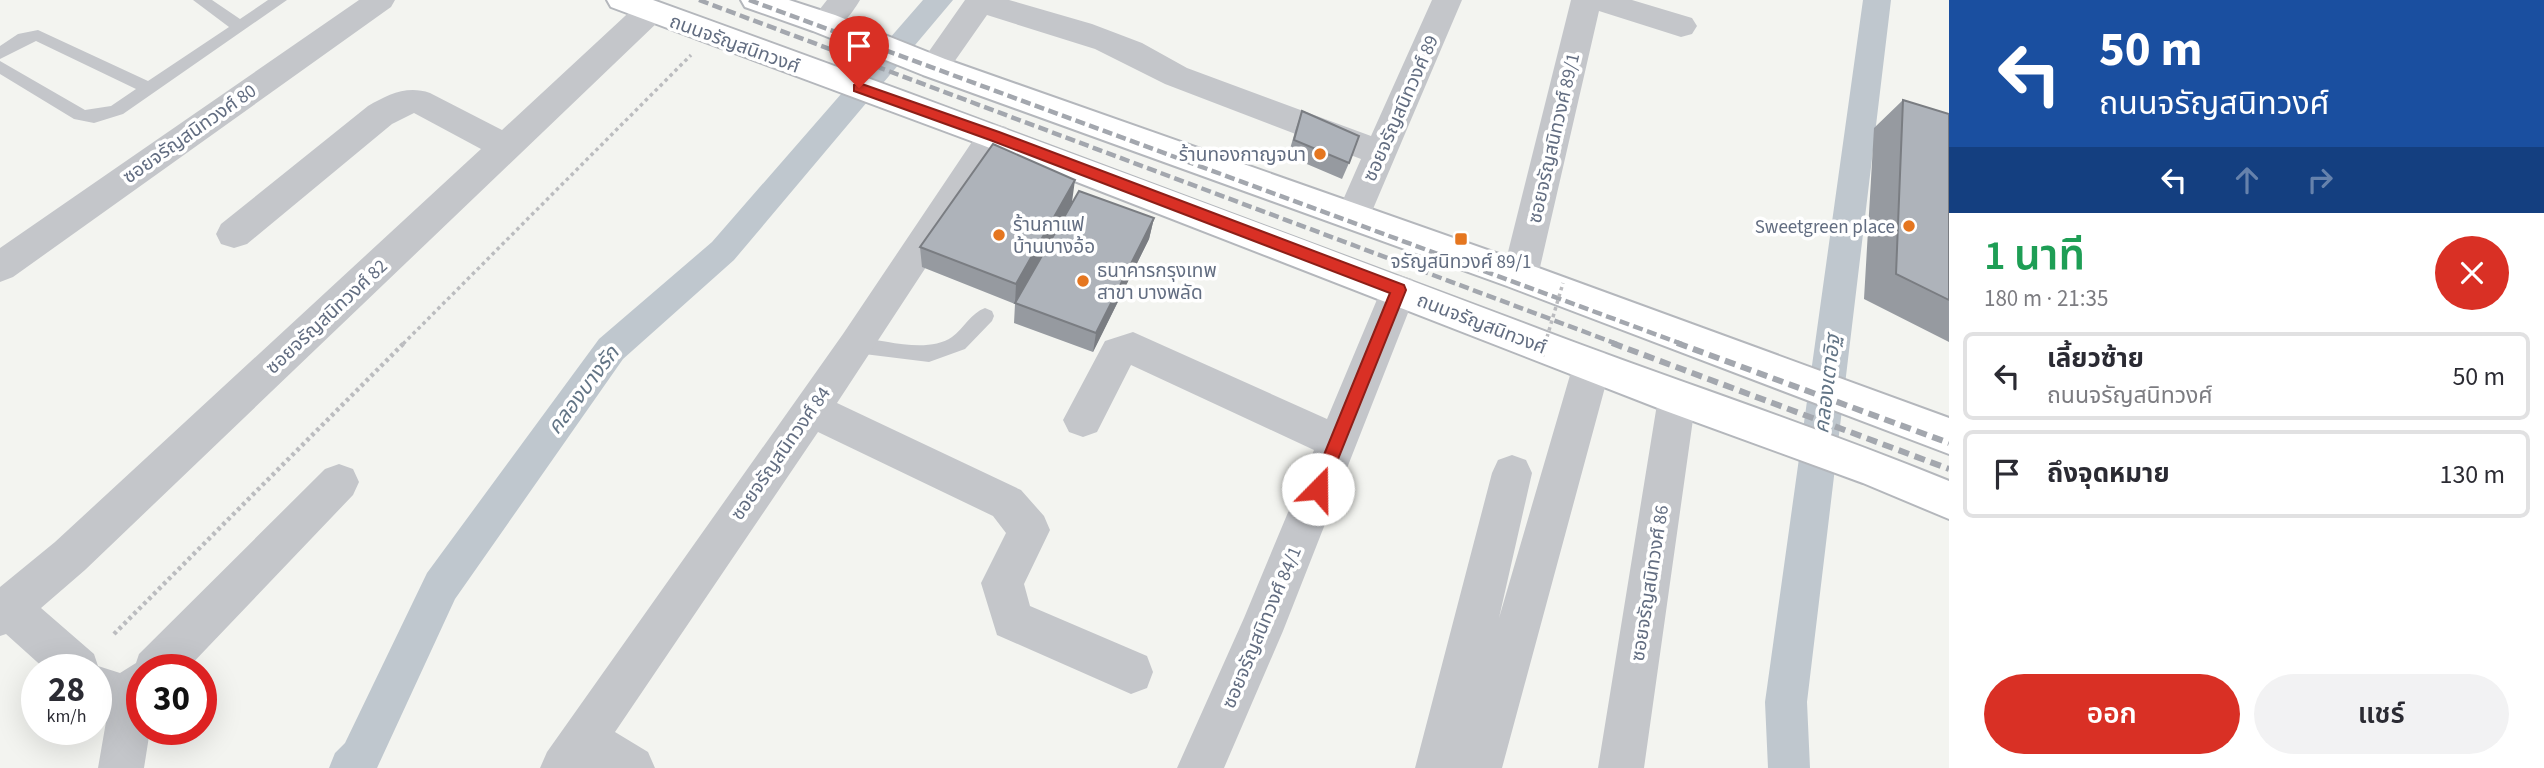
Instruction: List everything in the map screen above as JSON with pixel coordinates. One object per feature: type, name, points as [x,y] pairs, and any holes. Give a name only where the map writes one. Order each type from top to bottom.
[{"type":"main road","points":[[756,0],[824,23],[934,67],[1353,216],[1464,259],[1520,276],[1949,436]]},
{"type":"main road","name":"ถนนจรัญสนิทวงศ์","points":[[635,6],[995,136],[1677,398],[1875,469],[1949,500]]},
{"type":"street","name":"ซอยจรัญสนิทวงศ์ 80","points":[[0,267],[380,0]]},
{"type":"street","points":[[824,23],[845,0]]},
{"type":"street","name":"ซอยจรัญสนิทวงศ์ 89","points":[[1353,216],[1447,0]]},
{"type":"street","name":"ซอยจรัญสนิทวงศ์ 89/1","points":[[1520,276],[1586,0]]},
{"type":"street","points":[[1597,0],[1681,26]]},
{"type":"street","points":[[934,67],[981,1],[1095,38],[1155,61],[1176,76],[1380,153]]},
{"type":"street","name":"ซอยจรัญสนิทวงศ์ 82","points":[[5,612],[505,147],[635,6]]},
{"type":"street","points":[[234,234],[380,115],[401,103],[418,101],[505,147]]},
{"type":"street","name":"ซอยจรัญสนิทวงศ์ 84","points":[[573,753],[856,345],[995,136]]},
{"type":"street","name":"ซอยจรัญสนิทวงศ์ 84/1","points":[[1200,768],[1261,631],[1399,290]]},
{"type":"street","points":[[1083,420],[1118,352],[1133,348],[1337,442]]},
{"type":"street","points":[[1438,768],[1494,638],[1592,365]]},
{"type":"street","name":"ซอยจรัญสนิทวงศ์ 86","points":[[1621,768],[1677,398]]},
{"type":"street","points":[[810,409],[1007,503],[1029,530],[1002,583],[1012,620],[1131,672]]},
{"type":"street","points":[[1479,768],[1512,473]]},
{"type":"street","points":[[161,654],[339,482]]},
{"type":"street","points":[[5,612],[58,654]]},
{"type":"street","points":[[121,768],[124,765],[126,742]]},
{"type":"street","points":[[573,753],[632,768]]},
{"type":"lane","points":[[201,0],[240,27]]},
{"type":"lane","points":[[0,67],[89,118],[117,110],[279,0]]},
{"type":"lane","points":[[0,53],[24,37],[38,35],[149,88]]},
{"type":"lane","points":[[856,345],[929,354],[958,343],[985,316]]},
{"type":"path","points":[[114,634],[712,34]]},
{"type":"path","points":[[1542,356],[1563,282]]},
{"type":"building","points":[[1903,100],[1949,114],[1949,300],[1896,274]]},
{"type":"building","points":[[1302,111],[1359,136],[1349,163],[1294,140]]},
{"type":"building","name":"ร้านกาแฟ บ้านบางอ้อ","points":[[993,144],[1075,180],[1016,284],[920,247]]},
{"type":"building","name":"ธนาคารกรุงเทพ สาขา บางพลัด","points":[[1079,191],[1154,218],[1096,333],[1015,303]]},
{"type":"waterway","name":"คลองบางรัก","points":[[350,768],[360,758],[441,586],[611,349],[723,251],[939,0]]},
{"type":"waterway","name":"คลองเตาอิฐ","points":[[1789,768],[1786,702],[1877,0]]},
{"type":"railway","points":[[699,0],[1617,344]]},
{"type":"railway","points":[[749,0],[1682,344]]},
{"type":"railway","points":[[1612,343],[1949,469]]},
{"type":"railway","points":[[1677,343],[1949,443]]},
{"type":"place","name":"ร้านทองกาญจนา","points":[[1320,154]]},
{"type":"place","name":"Sweetgreen place","points":[[1909,226]]},
{"type":"place","name":"ร้านกาแฟ บ้านบางอ้อ","points":[[999,235]]},
{"type":"place","name":"จรัญสนิทวงศ์ 89/1","points":[[1461,239]]},
{"type":"place","name":"ธนาคารกรุงเทพ สาขา บางพลัด","points":[[1083,281]]},
{"type":"route","points":[[859,88],[995,136],[1399,290],[1318,489]]}]
